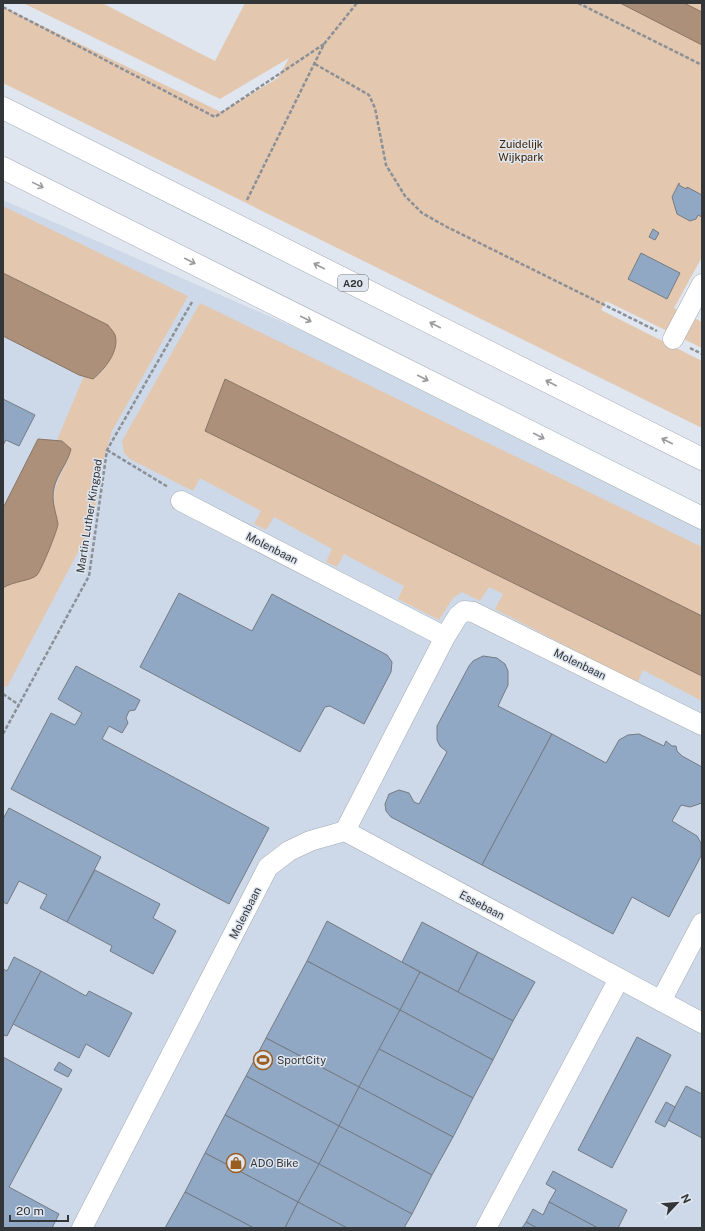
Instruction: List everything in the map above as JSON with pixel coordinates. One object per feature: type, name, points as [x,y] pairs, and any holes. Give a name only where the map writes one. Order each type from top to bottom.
[{"type":"highway","name":"A20","points":[[3,108],[702,459]]},
{"type":"highway","points":[[3,168],[702,518]]},
{"type":"street","points":[[673,339],[702,284]]},
{"type":"street","name":"Molenbaan","points":[[181,501],[445,637]]},
{"type":"street","name":"Molenbaan","points":[[82,1228],[268,867],[289,851],[310,841],[344,831],[445,637],[458,616],[464,611],[473,612],[702,725]]},
{"type":"street","name":"Essebaan","points":[[344,831],[702,1023]]},
{"type":"street","points":[[661,1001],[702,923]]},
{"type":"street","points":[[486,1228],[619,979]]},
{"type":"path","points":[[247,200],[324,44],[357,3]]},
{"type":"path","points":[[578,3],[702,64]]},
{"type":"path","points":[[3,7],[215,117],[324,44]]},
{"type":"path","points":[[315,64],[369,95],[375,108],[386,165],[405,196],[422,213],[447,227],[702,354]]},
{"type":"path","name":"Martin Luther Kingpad","points":[[3,734],[89,576],[107,450],[192,302]]},
{"type":"path","points":[[107,450],[172,489],[181,501]]},
{"type":"path","points":[[3,694],[19,705]]},
{"type":"shaded area","points":[[620,3],[684,3],[702,12],[702,45]]},
{"type":"shaded area","points":[[3,200],[702,505],[702,1228],[3,1228]]},
{"type":"shaded area","points":[[3,273],[108,325],[115,335],[116,341],[113,354],[102,371],[93,379],[79,375],[3,336]]},
{"type":"shaded area","points":[[225,379],[702,616],[702,676],[205,431]]},
{"type":"shaded area","points":[[38,439],[62,441],[71,449],[68,459],[55,483],[53,493],[53,502],[58,524],[37,575],[31,579],[3,588],[3,508]]},
{"type":"green space","name":"Zuidelijk Wijkpark","points":[[23,3],[102,3],[215,61],[245,3],[702,3],[702,257],[674,308],[702,322],[702,348],[606,301],[601,310],[702,361],[702,428],[3,83],[3,7],[221,112],[278,78],[289,58],[220,99]]},
{"type":"green space","points":[[3,206],[188,296],[112,431],[103,462],[94,516],[87,535],[7,687],[3,685],[3,588],[12,582],[28,579],[58,526],[54,498],[55,491],[69,458],[62,441],[57,440],[84,376],[93,379],[103,371],[115,347],[107,325],[3,273]]},
{"type":"green space","points":[[200,303],[702,547],[702,616],[225,380],[205,430],[702,676],[702,701],[643,670],[637,683],[495,609],[503,594],[489,587],[480,601],[462,592],[453,598],[439,620],[398,599],[404,586],[344,554],[337,567],[326,562],[332,549],[274,517],[266,530],[254,524],[261,511],[200,478],[193,491],[130,459],[124,453],[122,441]]},
{"type":"building","points":[[679,183],[679,185],[686,189],[687,187],[702,195],[702,217],[698,215],[696,219],[690,221],[677,214],[672,197]]},
{"type":"building","points":[[653,229],[659,233],[655,240],[649,237]]},
{"type":"building","points":[[641,253],[680,273],[667,299],[628,279]]},
{"type":"building","points":[[3,399],[35,415],[19,446],[6,440],[3,445]]},
{"type":"building","points":[[179,593],[252,631],[272,594],[387,655],[392,662],[391,672],[364,724],[330,706],[325,707],[300,752],[140,667]]},
{"type":"building","points":[[483,656],[497,658],[505,664],[508,671],[508,685],[498,706],[552,734],[482,865],[391,817],[386,811],[385,804],[389,794],[399,790],[409,793],[414,802],[419,804],[447,752],[440,746],[437,740],[437,726],[469,666],[473,661]]},
{"type":"building","points":[[76,666],[140,700],[135,710],[129,711],[126,718],[128,723],[122,733],[109,726],[102,739],[269,828],[229,904],[11,789],[51,713],[75,725],[82,713],[58,699]]},
{"type":"building","points":[[552,734],[606,763],[619,740],[628,735],[639,734],[664,746],[666,741],[672,746],[676,746],[677,751],[682,756],[702,767],[702,803],[690,807],[681,805],[672,821],[697,836],[701,843],[701,856],[669,917],[632,897],[613,934],[482,865]]},
{"type":"building","points":[[9,808],[101,857],[67,922],[40,908],[47,895],[19,881],[7,904],[3,902],[3,819]]},
{"type":"building","points":[[95,870],[160,904],[153,918],[176,931],[153,974],[110,951],[112,946],[67,922]]},
{"type":"building","points":[[327,921],[420,972],[400,1010],[307,961]]},
{"type":"building","points":[[422,922],[478,952],[458,992],[402,962]]},
{"type":"building","points":[[478,952],[535,982],[513,1021],[458,992]]},
{"type":"building","points":[[14,957],[41,971],[7,1036],[3,1035],[3,969],[7,971]]},
{"type":"building","points":[[307,961],[400,1010],[359,1087],[266,1038]]},
{"type":"building","points":[[41,971],[86,996],[89,991],[132,1013],[109,1057],[86,1044],[79,1058],[13,1024]]},
{"type":"building","points":[[420,972],[513,1021],[493,1060],[400,1010]]},
{"type":"building","points":[[400,1010],[493,1060],[473,1098],[379,1049]]},
{"type":"building","points":[[637,1037],[671,1055],[612,1168],[578,1150]]},
{"type":"building","points":[[266,1038],[359,1087],[339,1126],[246,1076]]},
{"type":"building","points":[[379,1049],[473,1098],[453,1137],[359,1087]]},
{"type":"building","points":[[3,1057],[62,1089],[9,1187],[59,1214],[52,1228],[3,1228]]},
{"type":"building","points":[[59,1062],[72,1070],[68,1077],[54,1070]]},
{"type":"building","points":[[246,1076],[339,1126],[319,1164],[225,1115]]},
{"type":"building","points":[[686,1086],[702,1094],[702,1138],[668,1120]]},
{"type":"building","points":[[359,1087],[453,1137],[432,1175],[339,1126]]},
{"type":"building","points":[[666,1102],[675,1107],[665,1127],[655,1122]]},
{"type":"building","points":[[225,1115],[319,1164],[298,1202],[205,1153]]},
{"type":"building","points":[[339,1126],[432,1175],[412,1214],[319,1164]]},
{"type":"building","points":[[205,1153],[298,1202],[285,1228],[254,1228],[185,1192]]},
{"type":"building","points":[[319,1164],[412,1214],[404,1228],[347,1228],[298,1202]]},
{"type":"building","points":[[553,1171],[627,1210],[618,1228],[598,1228],[549,1202],[556,1190],[546,1184]]},
{"type":"building","points":[[185,1192],[254,1228],[165,1228]]},
{"type":"building","points":[[298,1202],[347,1228],[285,1228]]},
{"type":"building","points":[[549,1202],[598,1228],[537,1228],[526,1222],[533,1209],[543,1215]]},
{"type":"building","points":[[526,1222],[537,1228],[522,1228]]},
{"type":"place","name":"SportCity","points":[[263,1060]]},
{"type":"place","name":"ADO Bike","points":[[236,1163]]}]
